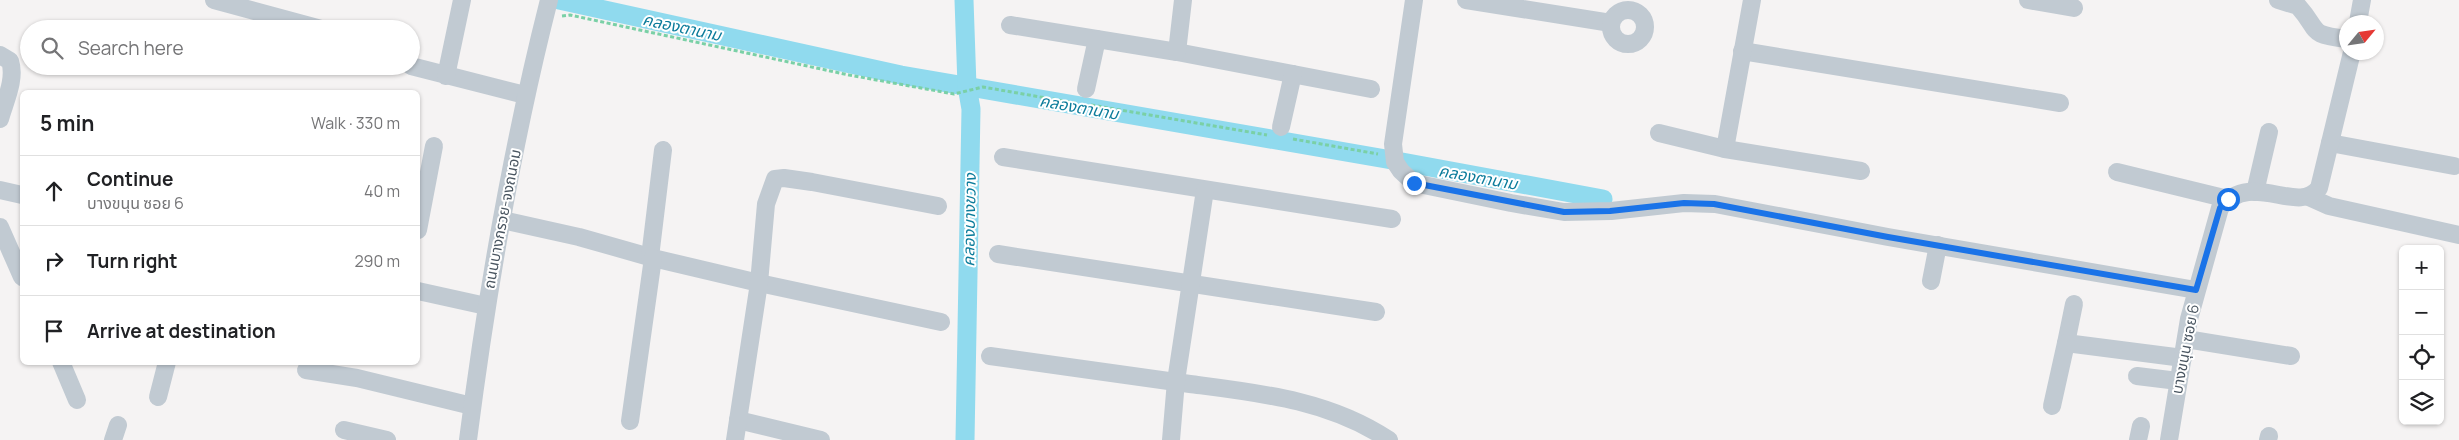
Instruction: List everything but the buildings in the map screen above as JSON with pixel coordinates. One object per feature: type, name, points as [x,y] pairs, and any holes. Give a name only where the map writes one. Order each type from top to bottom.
[{"type":"street","points":[[214,0],[288,20]]},
{"type":"street","points":[[446,76],[462,0]]},
{"type":"street","points":[[1177,52],[1183,0]]},
{"type":"street","points":[[1414,0],[1393,144],[1395,162],[1414,183],[1564,212],[1610,211],[1684,203],[1714,204],[2196,290]]},
{"type":"street","points":[[1466,0],[1611,23]]},
{"type":"street","points":[[1725,149],[1752,0]]},
{"type":"street","points":[[2028,0],[2074,8]]},
{"type":"street","points":[[2278,0],[2298,6],[2316,32],[2323,36],[2339,38]]},
{"type":"street","points":[[2359,15],[2362,0]]},
{"type":"street","name":"ถนนบางกรวย-จงถนอม","points":[[468,440],[486,306],[525,95],[548,5]]},
{"type":"street","points":[[1633,5],[1645,24],[1642,37],[1637,42],[1624,44],[1618,41],[1611,30],[1611,23],[1619,12],[1633,5]]},
{"type":"street","points":[[1010,26],[1177,52],[1371,89]]},
{"type":"street","points":[[1086,89],[1097,40]]},
{"type":"street","points":[[1742,51],[2060,103]]},
{"type":"street","points":[[0,55],[10,61],[12,77],[0,119]]},
{"type":"street","points":[[2309,197],[2319,188],[2350,60]]},
{"type":"street","points":[[420,69],[525,95]]},
{"type":"street","points":[[1279,133],[1293,74]]},
{"type":"street","points":[[2256,192],[2269,132]]},
{"type":"street","points":[[1658,133],[1725,149],[1861,170]]},
{"type":"street","points":[[2330,143],[2454,166]]},
{"type":"street","points":[[420,220],[434,146]]},
{"type":"street","points":[[630,421],[663,150]]},
{"type":"street","points":[[1003,156],[1392,219]]},
{"type":"street","points":[[2117,172],[2228,199],[2237,193],[2256,192],[2300,198],[2309,197],[2337,208],[2459,235]]},
{"type":"street","points":[[735,440],[759,283],[766,204],[775,179],[784,178],[812,182],[938,206]]},
{"type":"street","points":[[0,190],[20,195]]},
{"type":"street","points":[[1171,440],[1176,382],[1205,190]]},
{"type":"street","name":"บางขนุน ซอย 6","points":[[2169,440],[2178,381],[2196,290],[2220,208],[2228,199]]},
{"type":"street","points":[[502,220],[579,237],[651,258],[941,322]]},
{"type":"street","points":[[0,227],[20,272]]},
{"type":"street","points":[[1931,281],[1938,245]]},
{"type":"street","points":[[998,254],[1192,282],[1376,312]]},
{"type":"street","points":[[420,291],[486,306]]},
{"type":"street","points":[[2052,406],[2074,304]]},
{"type":"street","points":[[2186,340],[2291,356]]},
{"type":"street","points":[[2066,343],[2183,358]]},
{"type":"street","points":[[990,356],[1294,399],[1354,420],[1389,440]]},
{"type":"street","points":[[61,365],[77,400]]},
{"type":"street","points":[[158,397],[166,365]]},
{"type":"street","points":[[306,370],[357,378],[472,406]]},
{"type":"street","points":[[2136,376],[2178,381]]},
{"type":"street","points":[[738,420],[821,440]]},
{"type":"street","points":[[344,430],[387,440]]},
{"type":"path","points":[[570,15],[849,76],[945,93],[954,94],[983,87],[1279,133],[1386,155]]},
{"type":"waterway","name":"คลองตานาม","points":[[559,0],[901,75],[1386,159],[1603,199]]},
{"type":"waterway","name":"คลองบางขวาง","points":[[964,0],[967,86],[971,109],[965,440]]},
{"type":"route","points":[[1414,183],[1564,212],[1610,211],[1684,203],[1714,204],[1888,237],[2196,290],[2220,208],[2228,199]]}]
